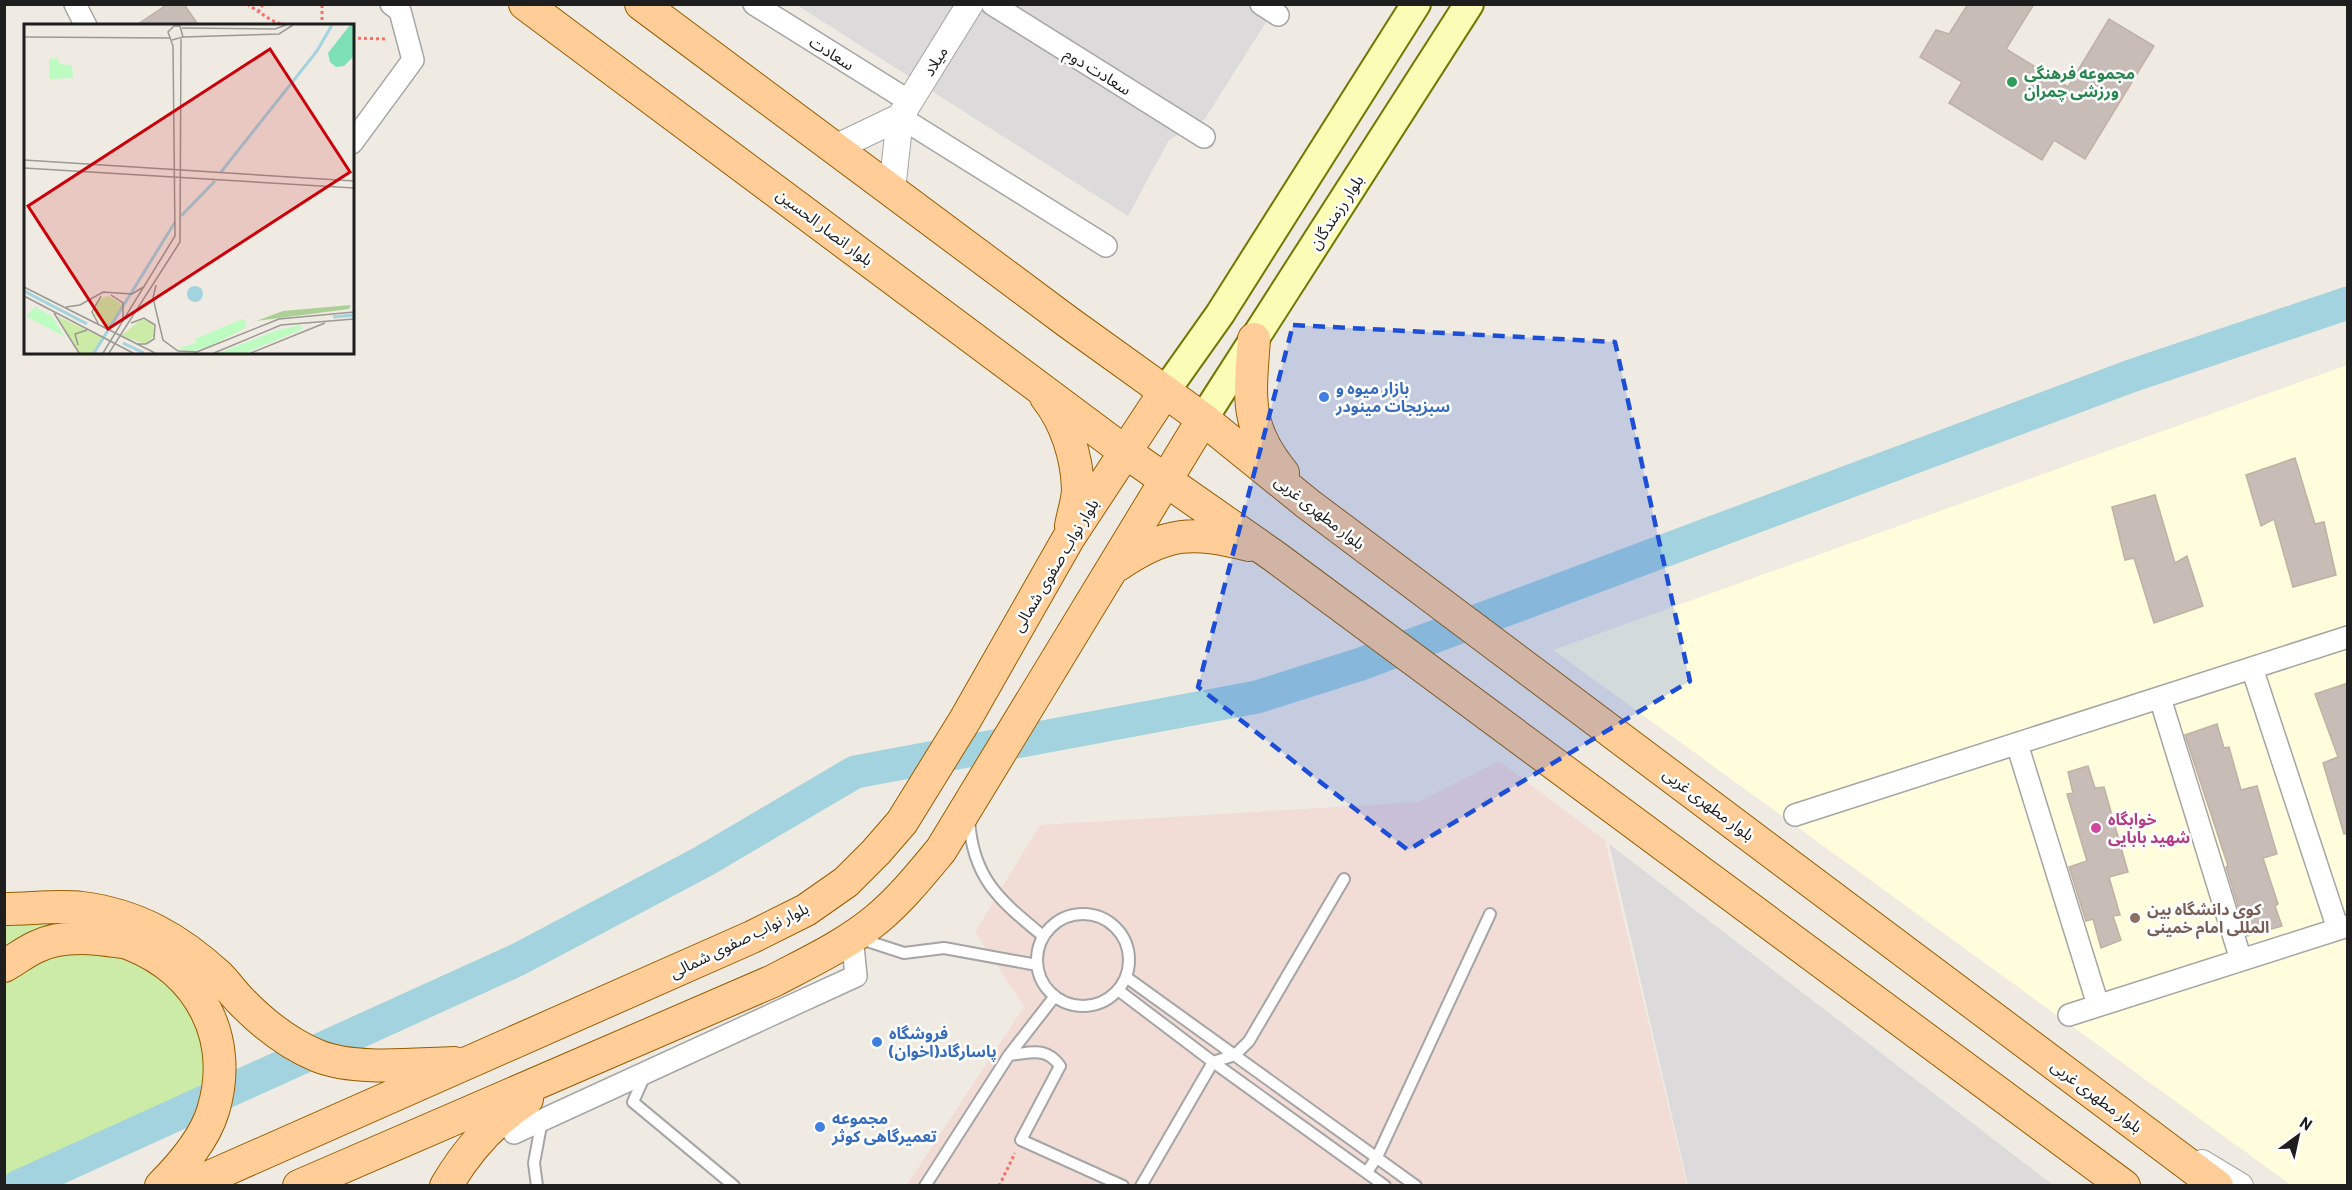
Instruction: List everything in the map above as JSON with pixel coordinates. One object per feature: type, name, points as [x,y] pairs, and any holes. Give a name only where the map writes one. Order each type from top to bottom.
[{"type":"main road","name":"بلوار انصار الحسین","points":[[525,4],[1167,480]]},
{"type":"main road","points":[[641,4],[1164,393],[1220,314],[1416,4]]},
{"type":"main road","name":"بلوار رزمندگان","points":[[1203,419],[1469,4]]},
{"type":"main road","points":[[1254,339],[1250,392],[1254,425],[1272,461],[1308,504]]},
{"type":"main road","points":[[1025,375],[1048,399],[1065,425],[1078,490],[1068,539]]},
{"type":"main road","name":"بلوار مطهری غربی","points":[[1164,393],[1203,419],[1308,504],[2217,1185]]},
{"type":"main road","name":"بلوار نواب صفوی شمالی","points":[[189,1185],[473,1062],[752,937],[806,910],[846,882],[902,822],[965,720],[1068,539],[1164,393]]},
{"type":"main road","points":[[299,1185],[773,981],[831,951],[878,919],[912,885],[941,850],[1203,419]]},
{"type":"main road","points":[[1167,480],[2124,1185]]},
{"type":"main road","points":[[1112,569],[1141,549],[1165,539],[1197,535],[1262,549]]},
{"type":"main road","points":[[4,909],[81,908],[128,918],[171,938],[220,977],[240,1000],[276,1033],[319,1056],[349,1062],[385,1065],[473,1062]]},
{"type":"main road","points":[[4,966],[36,946],[80,937],[129,943],[167,964],[198,995],[210,1015],[218,1047],[219,1080],[213,1112],[199,1142],[161,1185]]},
{"type":"main road","points":[[446,1185],[480,1138],[514,1107],[577,1066]]},
{"type":"street","points":[[75,4],[85,24]]},
{"type":"street","points":[[354,140],[413,60],[400,11],[391,4]]},
{"type":"street","name":"سعادت","points":[[754,4],[1106,246]]},
{"type":"street","name":"میلاد","points":[[904,109],[970,4]]},
{"type":"street","name":"سعادت دوم","points":[[992,4],[1204,136]]},
{"type":"street","points":[[835,148],[904,109]]},
{"type":"street","points":[[891,190],[904,109]]},
{"type":"street","points":[[1795,815],[2348,637]]},
{"type":"street","points":[[2069,1015],[2343,928],[2252,668]]},
{"type":"street","points":[[2160,698],[2241,960]]},
{"type":"street","points":[[2017,744],[2098,1005]]},
{"type":"street","points":[[514,1132],[856,976],[852,936]]},
{"type":"street","points":[[2129,1120],[2240,1185]]},
{"type":"street","points":[[2078,1151],[2114,1185]]},
{"type":"lane","points":[[968,807],[970,842],[983,876],[999,899],[1043,936]]},
{"type":"lane","points":[[1141,1185],[1213,1062],[1235,1055],[1249,1041],[1344,879]]},
{"type":"lane","points":[[1079,914],[1094,915],[1107,921],[1119,931],[1127,945],[1129,961],[1126,977],[1118,990],[1106,1000],[1091,1006],[1075,1006],[1055,996],[1041,979],[1037,964],[1038,950],[1043,936],[1052,925],[1065,917],[1079,914]]},
{"type":"lane","points":[[1367,1172],[1377,1157],[1490,914]]},
{"type":"lane","points":[[852,936],[904,953],[944,948],[1037,964]]},
{"type":"lane","points":[[1126,977],[1416,1185]]},
{"type":"lane","points":[[1118,990],[1213,1062],[1385,1185]]},
{"type":"lane","points":[[925,1185],[1009,1055],[1055,996]]},
{"type":"lane","points":[[1009,1055],[1042,1052],[1053,1056],[1060,1066],[1021,1140],[1123,1185]]},
{"type":"lane","points":[[646,1072],[633,1102],[734,1185]]},
{"type":"lane","points":[[537,1185],[534,1163],[542,1120]]},
{"type":"path","points":[[247,4],[282,24]]},
{"type":"path","points":[[258,12],[263,4]]},
{"type":"path","points":[[322,4],[322,24]]},
{"type":"path","points":[[354,38],[375,40],[407,36]]},
{"type":"path","points":[[999,1185],[1021,1140]]},
{"type":"highlighted area","points":[[1293,325],[1615,342],[1690,681],[1408,850],[1198,687]]},
{"type":"shaded area","points":[[797,5],[1277,5],[1204,120],[1169,140],[1128,216]]},
{"type":"shaded area","name":"کوی دانشگاه بین المللی امام خمینی","points":[[2347,365],[2347,1185],[2291,1185],[1553,650]]},
{"type":"shaded area","points":[[1499,761],[1605,840],[1687,1185],[906,1186],[1024,1007],[975,932],[1040,825],[1418,802]]},
{"type":"shaded area","points":[[1609,844],[2053,1185],[1688,1185]]},
{"type":"green space","points":[[81,913],[129,932],[5,960],[4,914]]},
{"type":"green space","points":[[40,952],[125,953],[177,987],[206,1036],[209,1099],[19,1185],[5,1185],[4,979]]},
{"type":"building","points":[[168,4],[184,4],[198,24],[138,24]]},
{"type":"building","name":"مجموعه فرهنگی ورزشی چمران","points":[[1968,4],[2034,4],[2006,49],[2068,87],[2109,19],[2154,46],[2085,159],[2054,140],[2042,160],[1949,103],[1962,82],[1920,57],[1936,30],[1949,34]]},
{"type":"building","points":[[2295,458],[2315,524],[2324,522],[2336,575],[2293,587],[2274,519],[2261,526],[2246,475]]},
{"type":"building","points":[[2155,495],[2175,563],[2187,556],[2203,606],[2154,623],[2134,558],[2125,560],[2112,507]]},
{"type":"building","points":[[2348,683],[2348,833],[2344,834],[2323,763],[2338,757],[2315,694]]},
{"type":"building","points":[[2217,724],[2224,748],[2229,747],[2241,790],[2257,786],[2277,854],[2263,858],[2278,904],[2275,906],[2282,926],[2247,936],[2226,867],[2228,866],[2185,735]]},
{"type":"building","name":"خوابگاه شهید بابایی","points":[[2088,766],[2095,788],[2104,787],[2128,872],[2109,877],[2120,915],[2113,916],[2121,940],[2101,948],[2093,919],[2086,921],[2069,867],[2087,861],[2067,794],[2073,793],[2068,772]]},
{"type":"waterway","points":[[19,1186],[517,960],[704,861],[855,772],[1257,697],[1361,664],[2131,376],[2348,303]]},
{"type":"place","name":"مجموعه فرهنگی ورزشی چمران","points":[[2012,82]]},
{"type":"place","name":"بازار میوه و سبزیجات مینودر","points":[[1324,397]]},
{"type":"place","name":"خوابگاه شهید بابایی","points":[[2096,828]]},
{"type":"place","name":"کوی دانشگاه بین المللی امام خمینی","points":[[2135,918]]},
{"type":"place","name":"فروشگاه پاسارگاد(اخوان)","points":[[877,1042]]},
{"type":"place","name":"مجموعه تعمیرگاهی کوثر","points":[[820,1127]]}]
